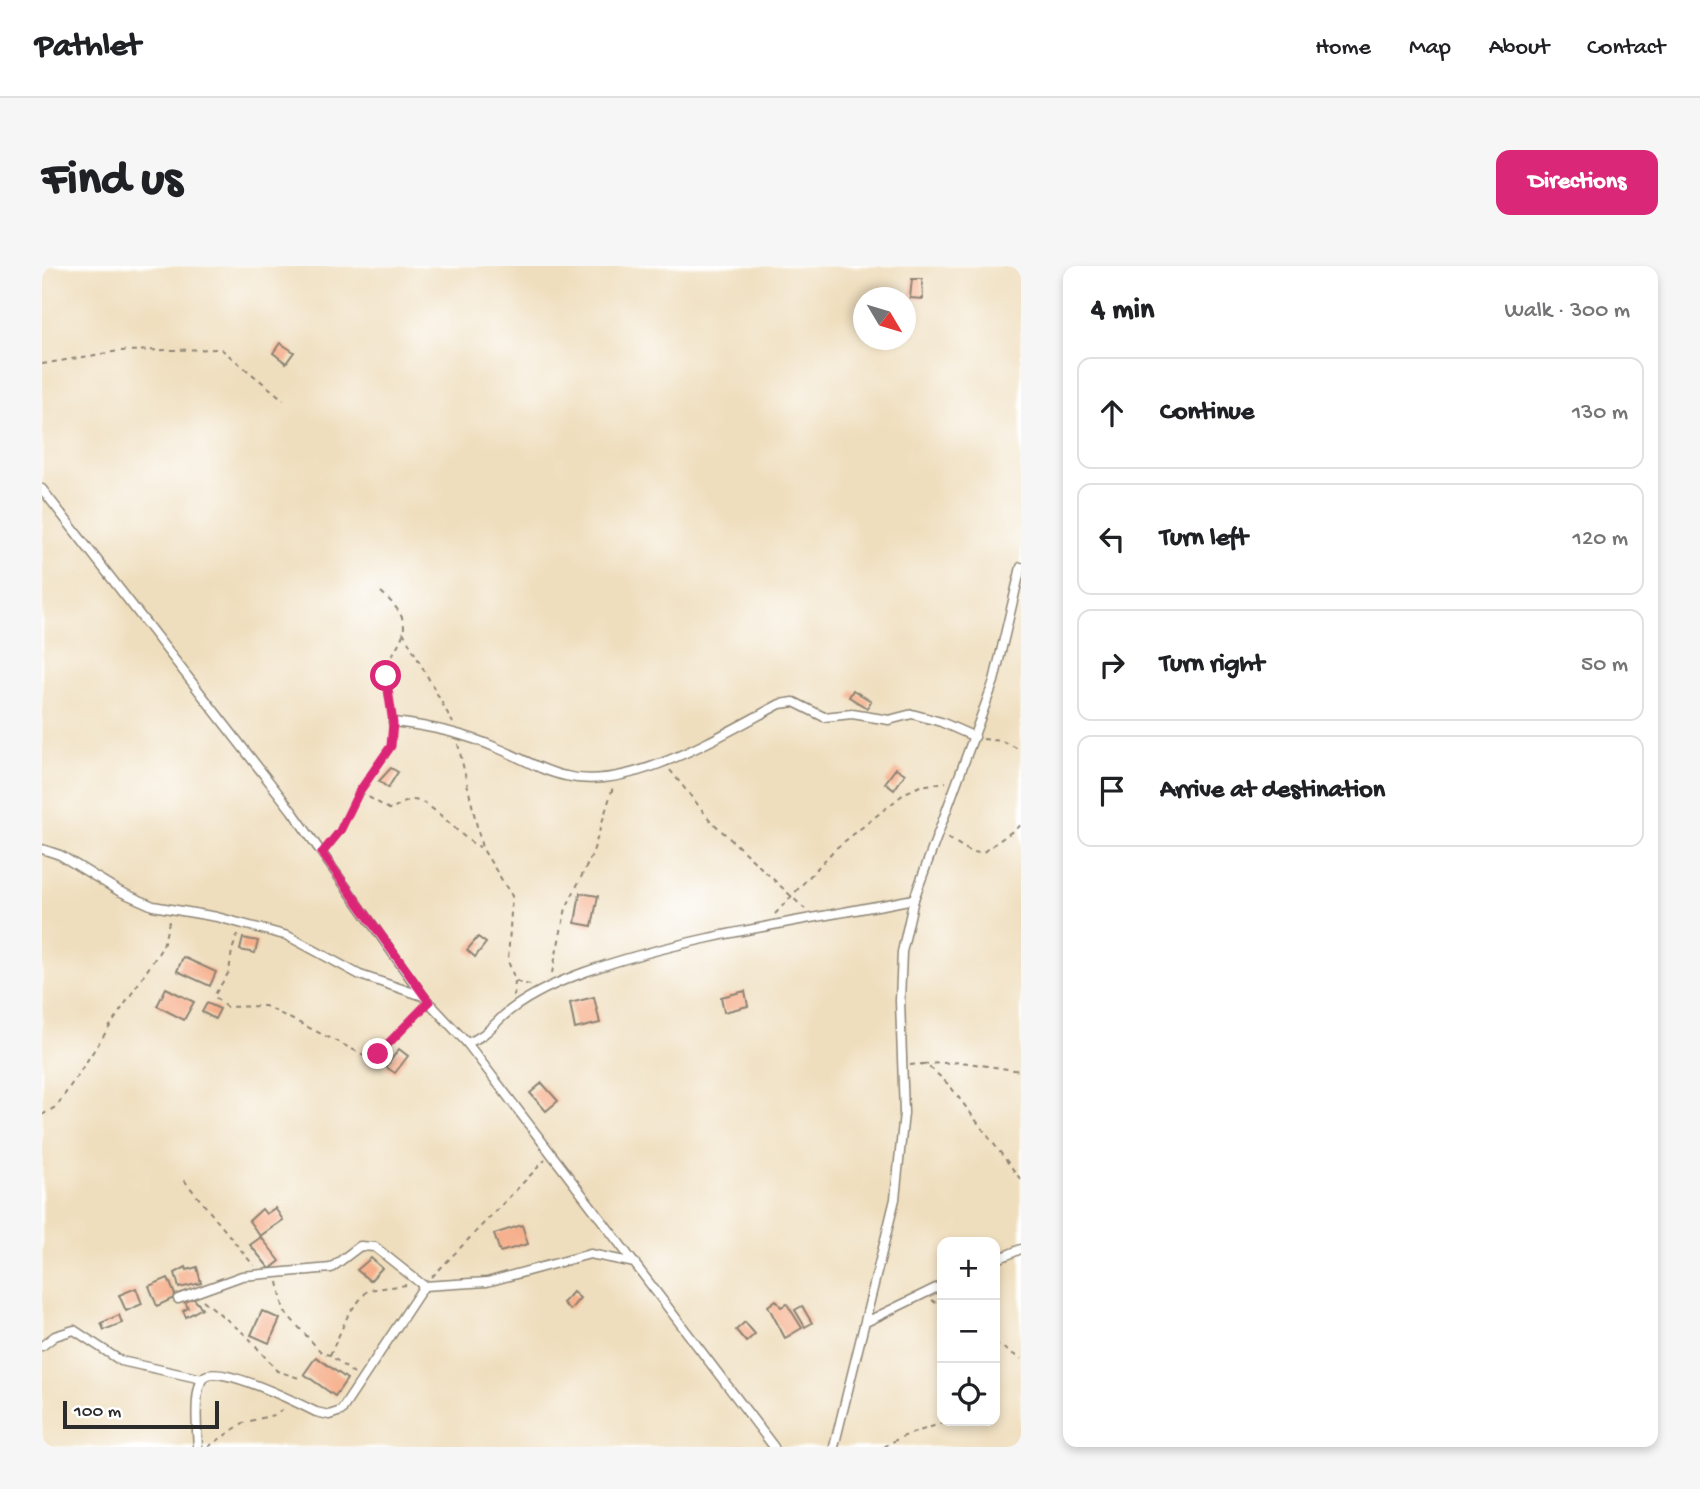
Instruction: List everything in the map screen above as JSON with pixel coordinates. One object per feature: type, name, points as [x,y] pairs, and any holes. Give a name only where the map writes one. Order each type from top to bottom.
[{"type":"street","points":[[42,489],[322,853],[426,999],[467,1043],[774,1447]]},
{"type":"street","points":[[834,1447],[895,1199],[901,1160],[904,1113],[902,952],[914,899],[994,681],[1021,567]]},
{"type":"street","points":[[393,723],[459,734],[564,776],[596,780],[615,778],[657,764],[780,704],[794,702],[824,717],[852,714],[889,720],[919,715],[975,737]]},
{"type":"street","points":[[43,848],[136,899],[171,910],[243,923],[288,936],[360,975],[426,999]]},
{"type":"street","points":[[467,1043],[486,1035],[513,1008],[551,986],[615,963],[762,929],[914,899]]},
{"type":"street","points":[[178,1299],[220,1282],[331,1268],[360,1246],[368,1245],[382,1252],[421,1284],[487,1282],[590,1254],[635,1263]]},
{"type":"street","points":[[1000,1258],[1021,1249]]},
{"type":"street","points":[[198,1447],[198,1401],[202,1379],[211,1373],[229,1375],[329,1415],[341,1411],[362,1382],[421,1284]]},
{"type":"street","points":[[866,1322],[937,1287]]},
{"type":"street","points":[[42,1346],[55,1336],[75,1330],[121,1361],[202,1379]]},
{"type":"path","points":[[42,364],[120,351],[222,349],[284,400]]},
{"type":"path","points":[[381,592],[400,613],[403,632],[459,734],[458,757],[482,848],[512,896],[508,961],[515,980],[513,1008]]},
{"type":"path","points":[[322,853],[346,821],[359,792],[389,751],[393,723],[385,680],[403,632]]},
{"type":"path","points":[[975,737],[1002,741],[1021,750]]},
{"type":"path","points":[[657,764],[670,770],[710,820],[790,897],[817,918]]},
{"type":"path","points":[[515,980],[524,985],[551,986],[552,962],[561,926],[592,855],[615,778]]},
{"type":"path","points":[[762,929],[835,849],[905,793],[920,786],[958,780]]},
{"type":"path","points":[[359,792],[391,810],[406,802],[419,802],[454,825],[464,839],[482,848]]},
{"type":"path","points":[[938,833],[975,853],[982,853],[1021,825]]},
{"type":"path","points":[[42,1115],[57,1106],[163,946],[171,910]]},
{"type":"path","points":[[243,923],[232,950],[229,972],[214,996],[226,1007],[265,1006],[366,1056],[372,1056],[383,1049],[426,999]]},
{"type":"path","points":[[902,1065],[962,1062],[1021,1070]]},
{"type":"path","points":[[922,1064],[950,1086],[1021,1180]]},
{"type":"path","points":[[330,1355],[349,1312],[368,1290],[421,1284],[551,1154]]},
{"type":"path","points":[[184,1180],[261,1275]]},
{"type":"path","points":[[277,1274],[284,1311],[322,1353],[330,1355],[362,1382]]},
{"type":"path","points":[[195,1292],[248,1337],[277,1371],[299,1378]]},
{"type":"path","points":[[1000,1346],[1021,1359]]},
{"type":"path","points":[[208,1447],[243,1423],[276,1414],[293,1401]]},
{"type":"path","points":[[884,1447],[899,1438],[937,1425]]},
{"type":"building","points":[[912,279],[922,279],[923,299],[916,298],[916,287],[911,287]]},
{"type":"building","points":[[280,343],[294,352],[286,363],[273,353]]},
{"type":"building","points":[[853,690],[871,701],[867,708],[849,697]]},
{"type":"building","points":[[391,768],[398,772],[388,788],[379,781]]},
{"type":"building","points":[[896,768],[905,774],[894,790],[885,783]]},
{"type":"building","points":[[580,893],[598,896],[592,926],[575,923]]},
{"type":"building","points":[[478,937],[486,943],[475,957],[467,950]]},
{"type":"building","points":[[243,938],[258,941],[255,953],[240,950]]},
{"type":"building","points":[[183,957],[216,972],[210,986],[177,971]]},
{"type":"building","points":[[166,988],[194,1002],[184,1020],[157,1006]]},
{"type":"building","points":[[745,991],[748,1006],[724,1012],[721,997]]},
{"type":"building","points":[[594,997],[600,1023],[575,1029],[570,1003]]},
{"type":"building","points":[[207,1003],[220,1009],[215,1019],[202,1012]]},
{"type":"building","points":[[399,1049],[408,1056],[395,1073],[386,1067]]},
{"type":"building","points":[[542,1083],[558,1101],[546,1111],[530,1093]]},
{"type":"building","points":[[275,1208],[283,1220],[260,1236],[249,1221],[262,1209],[266,1214]]},
{"type":"building","points":[[522,1225],[528,1244],[500,1252],[494,1234]]},
{"type":"building","points":[[261,1237],[280,1261],[270,1269],[250,1245]]},
{"type":"building","points":[[371,1258],[382,1268],[370,1281],[357,1270]]},
{"type":"building","points":[[186,1267],[187,1270],[197,1267],[201,1283],[179,1288],[175,1273]]},
{"type":"building","points":[[168,1278],[176,1297],[157,1306],[149,1286]]},
{"type":"building","points":[[136,1288],[142,1304],[126,1311],[119,1295]]},
{"type":"building","points":[[573,1292],[580,1298],[570,1310],[563,1303]]},
{"type":"building","points":[[193,1298],[202,1308],[186,1317],[183,1311],[188,1308],[185,1302]]},
{"type":"building","points":[[776,1300],[781,1307],[787,1304],[802,1328],[785,1338],[768,1306]]},
{"type":"building","points":[[802,1306],[812,1323],[805,1327],[795,1310]]},
{"type":"building","points":[[262,1311],[280,1319],[269,1343],[251,1335]]},
{"type":"building","points":[[119,1315],[122,1323],[104,1330],[101,1323]]},
{"type":"building","points":[[745,1322],[755,1334],[746,1342],[736,1330]]},
{"type":"building","points":[[316,1357],[347,1379],[335,1396],[304,1374]]},
{"type":"route","points":[[378,1054],[429,1002],[322,853],[340,831],[359,792],[391,746],[393,723],[385,684],[386,676]]}]
